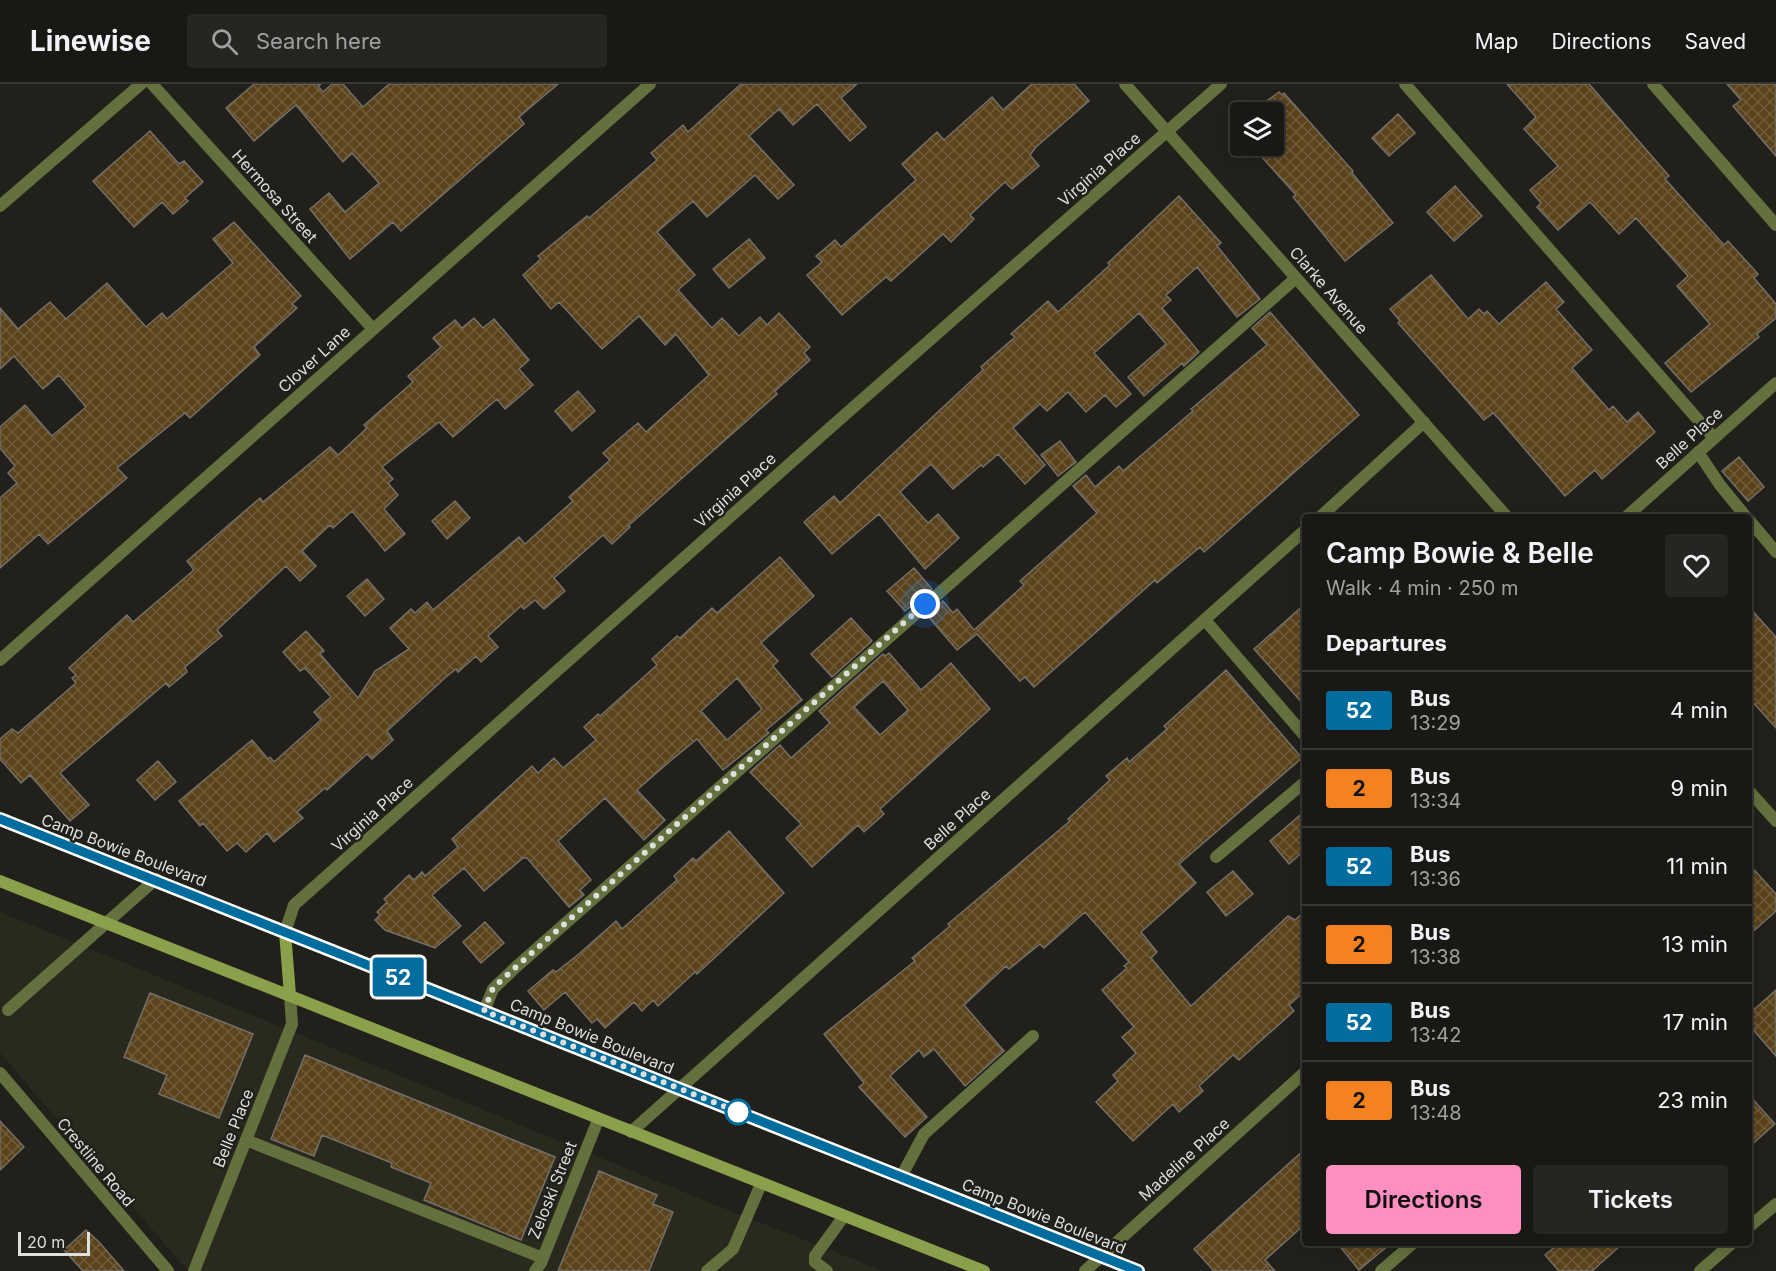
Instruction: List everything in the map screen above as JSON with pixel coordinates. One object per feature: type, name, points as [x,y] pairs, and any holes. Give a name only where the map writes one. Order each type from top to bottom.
[{"type":"main road","name":"Camp Bowie Boulevard","points":[[0,819],[156,879],[1138,1271]]},
{"type":"main road","points":[[0,881],[984,1271]]},
{"type":"main road","points":[[285,932],[290,995]]},
{"type":"street","points":[[0,206],[141,84]]},
{"type":"street","name":"Hermosa Street","points":[[152,84],[373,329]]},
{"type":"street","name":"Clover Lane","points":[[0,660],[650,84]]},
{"type":"street","name":"Clarke Avenue","points":[[1125,84],[1504,514]]},
{"type":"street","name":"Virginia Place","points":[[285,932],[294,905],[1221,84]]},
{"type":"street","points":[[1405,84],[1714,438]]},
{"type":"street","points":[[1653,84],[1776,225]]},
{"type":"street","points":[[484,1011],[493,988],[516,967],[1296,278]]},
{"type":"street","name":"Belle Place","points":[[1628,514],[1776,383]]},
{"type":"street","points":[[1322,514],[1424,422]]},
{"type":"street","points":[[1698,452],[1720,485],[1744,514]]},
{"type":"street","points":[[1752,524],[1776,552]]},
{"type":"street","name":"Belle Place","points":[[631,1132],[1302,533]]},
{"type":"street","points":[[1205,620],[1302,733]]},
{"type":"street","points":[[1216,857],[1302,785]]},
{"type":"street","points":[[1752,794],[1776,821]]},
{"type":"street","points":[[8,1010],[156,879]]},
{"type":"street","name":"Belle Place","points":[[194,1271],[292,1024],[290,995]]},
{"type":"street","points":[[901,1177],[924,1134],[1033,1036]]},
{"type":"street","name":"Crestline Road","points":[[0,1074],[168,1271]]},
{"type":"street","name":"Madeline Place","points":[[1085,1271],[1302,1075]]},
{"type":"street","name":"Zeloski Street","points":[[535,1271],[543,1258],[598,1119]]},
{"type":"street","points":[[246,1140],[543,1258]]},
{"type":"street","points":[[707,1271],[732,1249],[761,1184]]},
{"type":"street","points":[[1752,1224],[1776,1204]]},
{"type":"street","points":[[826,1271],[815,1262],[815,1256],[844,1216]]},
{"type":"street","points":[[1381,1271],[1410,1246]]},
{"type":"street","points":[[1700,1271],[1729,1246]]},
{"type":"shaded area","points":[[0,912],[701,1199],[883,1271],[188,1271],[0,1053]]},
{"type":"building","points":[[254,84],[321,84],[318,86],[323,92],[332,84],[343,84],[363,107],[389,84],[558,84],[519,117],[524,124],[401,231],[393,222],[350,259],[310,209],[329,193],[345,212],[379,183],[352,153],[343,162],[296,105],[254,141],[226,108]]},
{"type":"building","points":[[741,84],[857,84],[841,98],[866,127],[850,141],[817,104],[793,125],[779,109],[749,136],[794,185],[778,199],[755,175],[707,217],[693,201],[657,232],[695,275],[678,290],[712,328],[722,318],[739,336],[760,317],[767,325],[779,313],[810,347],[804,353],[810,360],[775,391],[777,394],[628,526],[630,527],[612,544],[603,535],[554,578],[565,591],[544,609],[535,600],[524,609],[521,606],[488,636],[498,647],[481,662],[476,656],[458,672],[456,669],[446,677],[387,731],[393,740],[372,759],[367,754],[327,790],[325,788],[297,812],[303,818],[274,842],[267,833],[246,852],[237,843],[227,851],[203,823],[200,826],[179,801],[252,740],[268,759],[270,757],[274,762],[321,720],[314,712],[331,697],[305,668],[300,671],[283,652],[306,631],[324,651],[320,654],[358,698],[375,671],[409,649],[390,628],[411,609],[415,613],[427,602],[433,610],[519,537],[525,544],[573,501],[569,497],[610,460],[603,453],[638,423],[646,432],[709,375],[676,334],[665,345],[639,316],[602,349],[559,302],[551,309],[523,275],[541,259],[538,256],[587,216],[589,218],[657,160],[651,153],[683,125],[688,132]]},
{"type":"building","points":[[1032,84],[1074,84],[1089,101],[1036,147],[1030,155],[1039,166],[1012,189],[1005,182],[970,215],[974,219],[951,242],[943,234],[891,281],[886,277],[842,315],[807,275],[822,262],[816,256],[835,240],[841,247],[916,180],[902,164],[937,132],[944,140],[992,97],[1003,110]]},
{"type":"building","points":[[1507,84],[1589,84],[1669,176],[1665,179],[1724,245],[1728,241],[1758,274],[1754,278],[1776,304],[1776,318],[1757,334],[1759,337],[1691,392],[1665,363],[1710,324],[1677,286],[1688,276],[1636,218],[1619,234],[1590,202],[1558,230],[1537,207],[1541,203],[1530,190],[1558,166],[1524,129],[1536,117]]},
{"type":"building","points":[[1727,84],[1776,84],[1776,156],[1733,106],[1741,100]]},
{"type":"building","points":[[1279,92],[1282,95],[1284,93],[1353,171],[1352,173],[1393,223],[1345,261],[1293,197],[1296,195],[1261,156],[1284,156],[1284,102],[1266,102]]},
{"type":"building","points":[[1398,114],[1415,133],[1389,156],[1372,138]]},
{"type":"building","points":[[150,131],[179,164],[184,161],[203,182],[185,198],[188,201],[173,214],[162,202],[134,227],[93,181]]},
{"type":"building","points":[[1455,186],[1482,216],[1454,241],[1427,212]]},
{"type":"building","points":[[1179,196],[1221,243],[1217,246],[1260,299],[1237,317],[1197,267],[1166,295],[1171,300],[1162,308],[1199,352],[1184,366],[1182,363],[1144,396],[1128,377],[1166,344],[1139,313],[1094,353],[1131,394],[1116,407],[1105,395],[1086,412],[1068,392],[1047,411],[1040,404],[1013,428],[1045,465],[1025,484],[998,454],[953,489],[931,464],[900,492],[928,523],[938,514],[959,538],[925,569],[879,514],[832,554],[804,522],[834,496],[840,503],[983,370],[981,367],[1015,337],[1011,334],[1048,301],[1058,312],[1110,265],[1108,263]]},
{"type":"building","points":[[234,222],[301,296],[292,304],[297,308],[254,347],[260,355],[190,418],[185,413],[117,468],[127,478],[48,544],[39,534],[0,568],[0,498],[17,483],[8,473],[15,466],[0,448],[0,427],[25,405],[52,436],[86,407],[59,375],[43,389],[14,356],[0,369],[0,308],[18,329],[50,302],[66,319],[107,283],[146,327],[162,313],[167,319],[233,263],[213,239]]},
{"type":"building","points":[[749,239],[765,258],[729,288],[713,269]]},
{"type":"building","points":[[1431,275],[1468,319],[1479,309],[1484,314],[1487,311],[1499,324],[1546,282],[1564,302],[1556,309],[1592,350],[1572,368],[1609,410],[1613,406],[1627,422],[1638,412],[1655,432],[1602,479],[1595,470],[1565,496],[1498,418],[1493,413],[1484,420],[1398,323],[1400,321],[1390,309]]},
{"type":"building","points":[[1270,312],[1359,415],[1204,552],[1200,547],[1157,583],[1155,580],[1034,687],[1025,677],[1020,681],[977,634],[957,650],[927,615],[943,601],[953,613],[957,609],[974,630],[1024,585],[1020,581],[1097,513],[1073,486],[1086,475],[1095,487],[1119,466],[1123,471],[1193,411],[1191,409],[1267,345],[1252,328]]},
{"type":"building","points":[[474,318],[483,328],[494,319],[529,360],[519,369],[533,385],[505,409],[497,399],[453,437],[439,422],[382,467],[393,479],[388,483],[398,495],[384,509],[405,534],[385,551],[352,511],[333,528],[330,525],[302,551],[316,566],[300,581],[286,566],[217,630],[222,636],[185,667],[187,672],[169,687],[166,683],[60,773],[89,805],[70,821],[30,775],[21,783],[0,759],[0,739],[12,729],[18,733],[76,683],[72,678],[76,675],[69,668],[127,615],[133,622],[194,570],[187,561],[260,498],[263,502],[330,447],[338,455],[367,428],[364,425],[413,382],[408,376],[441,347],[433,338],[455,320],[462,328]]},
{"type":"building","points":[[578,391],[595,411],[572,431],[555,411]]},
{"type":"building","points":[[1060,441],[1076,462],[1058,476],[1041,455]]},
{"type":"building","points":[[1739,457],[1764,487],[1748,501],[1722,471]]},
{"type":"building","points":[[455,501],[470,518],[447,539],[432,521]]},
{"type":"building","points":[[780,557],[814,596],[761,643],[778,661],[773,666],[802,700],[766,730],[769,733],[723,770],[697,739],[669,762],[637,790],[665,820],[644,840],[605,798],[558,841],[591,880],[580,890],[584,895],[569,907],[527,858],[523,858],[484,891],[464,868],[432,895],[461,926],[435,948],[385,930],[375,920],[380,915],[377,912],[387,902],[384,899],[409,875],[414,880],[422,872],[425,876],[458,847],[452,839],[532,766],[538,773],[554,758],[563,768],[596,740],[584,727],[598,714],[600,716],[657,665],[652,659],[677,636],[680,638],[712,608],[717,613]],"holes":[[[737,678],[762,709],[727,740],[701,711]]]},
{"type":"building","points":[[914,568],[932,589],[905,611],[887,591]]},
{"type":"building","points":[[367,579],[384,599],[365,616],[347,596]]},
{"type":"building","points":[[1302,607],[1302,703],[1254,649]]},
{"type":"building","points":[[1752,610],[1776,637],[1776,728],[1752,701]]},
{"type":"building","points":[[851,618],[872,641],[832,677],[811,654]]},
{"type":"building","points":[[889,653],[921,690],[951,663],[990,709],[880,809],[884,814],[864,832],[858,825],[812,867],[786,838],[801,824],[750,772],[780,745],[791,758],[830,723],[819,711],[883,654],[885,656]],"holes":[[[883,681],[908,710],[880,735],[854,707]]]},
{"type":"building","points":[[1226,670],[1302,758],[1179,864],[1196,883],[1141,932],[1157,952],[1151,958],[1191,1006],[1288,916],[1295,920],[1302,914],[1302,994],[1289,1005],[1294,1011],[1239,1060],[1233,1055],[1199,1086],[1203,1091],[1179,1112],[1173,1104],[1133,1141],[1096,1102],[1118,1081],[1113,1075],[1136,1053],[1122,1037],[1134,1027],[1102,990],[1127,968],[1124,966],[1129,962],[1085,912],[1044,948],[1040,944],[1009,969],[1006,966],[964,1005],[1004,1051],[965,1086],[934,1049],[924,1057],[919,1050],[890,1076],[927,1117],[905,1137],[859,1087],[864,1083],[824,1034],[915,961],[912,958],[950,926],[948,924],[1070,821],[1068,819],[1110,780],[1106,776],[1127,758],[1129,762],[1167,729],[1164,726]]},
{"type":"building","points":[[158,761],[176,782],[155,800],[137,780]]},
{"type":"building","points":[[1302,814],[1302,853],[1289,864],[1270,841]]},
{"type":"building","points":[[729,831],[784,893],[697,974],[695,972],[658,1006],[653,1000],[642,1011],[634,1002],[605,1028],[597,1019],[592,1023],[565,992],[544,1010],[528,991],[553,970],[556,972],[580,953],[616,921],[622,929],[677,880],[674,876],[693,858],[696,861]]},
{"type":"building","points":[[1752,867],[1776,894],[1776,911],[1752,932]]},
{"type":"building","points":[[1233,871],[1253,894],[1226,916],[1207,892]]},
{"type":"building","points":[[485,922],[504,943],[481,963],[463,942]]},
{"type":"building","points":[[1776,990],[1776,1056],[1752,1028],[1752,1011]]},
{"type":"building","points":[[150,993],[253,1034],[219,1118],[159,1094],[167,1075],[124,1057]]},
{"type":"building","points":[[305,1055],[555,1157],[521,1240],[424,1200],[431,1183],[391,1167],[392,1163],[322,1135],[314,1156],[271,1139]]},
{"type":"building","points":[[1752,1098],[1775,1124],[1752,1144]]},
{"type":"building","points":[[0,1121],[24,1147],[0,1170]]},
{"type":"building","points":[[1302,1152],[1302,1227],[1265,1260],[1275,1271],[1214,1271],[1194,1249]]},
{"type":"building","points":[[599,1171],[657,1195],[653,1204],[673,1212],[649,1271],[558,1271]]},
{"type":"building","points":[[86,1230],[124,1271],[83,1271],[64,1250]]},
{"type":"building","points":[[1340,1246],[1388,1246],[1359,1270]]},
{"type":"building","points":[[1556,1246],[1620,1246],[1592,1271],[1559,1271],[1545,1255]]},
{"type":"bus line","name":"52","points":[[0,819],[156,879],[1138,1271]]},
{"type":"route","points":[[738,1112],[746,1115],[484,1011],[493,988],[925,604]]}]
